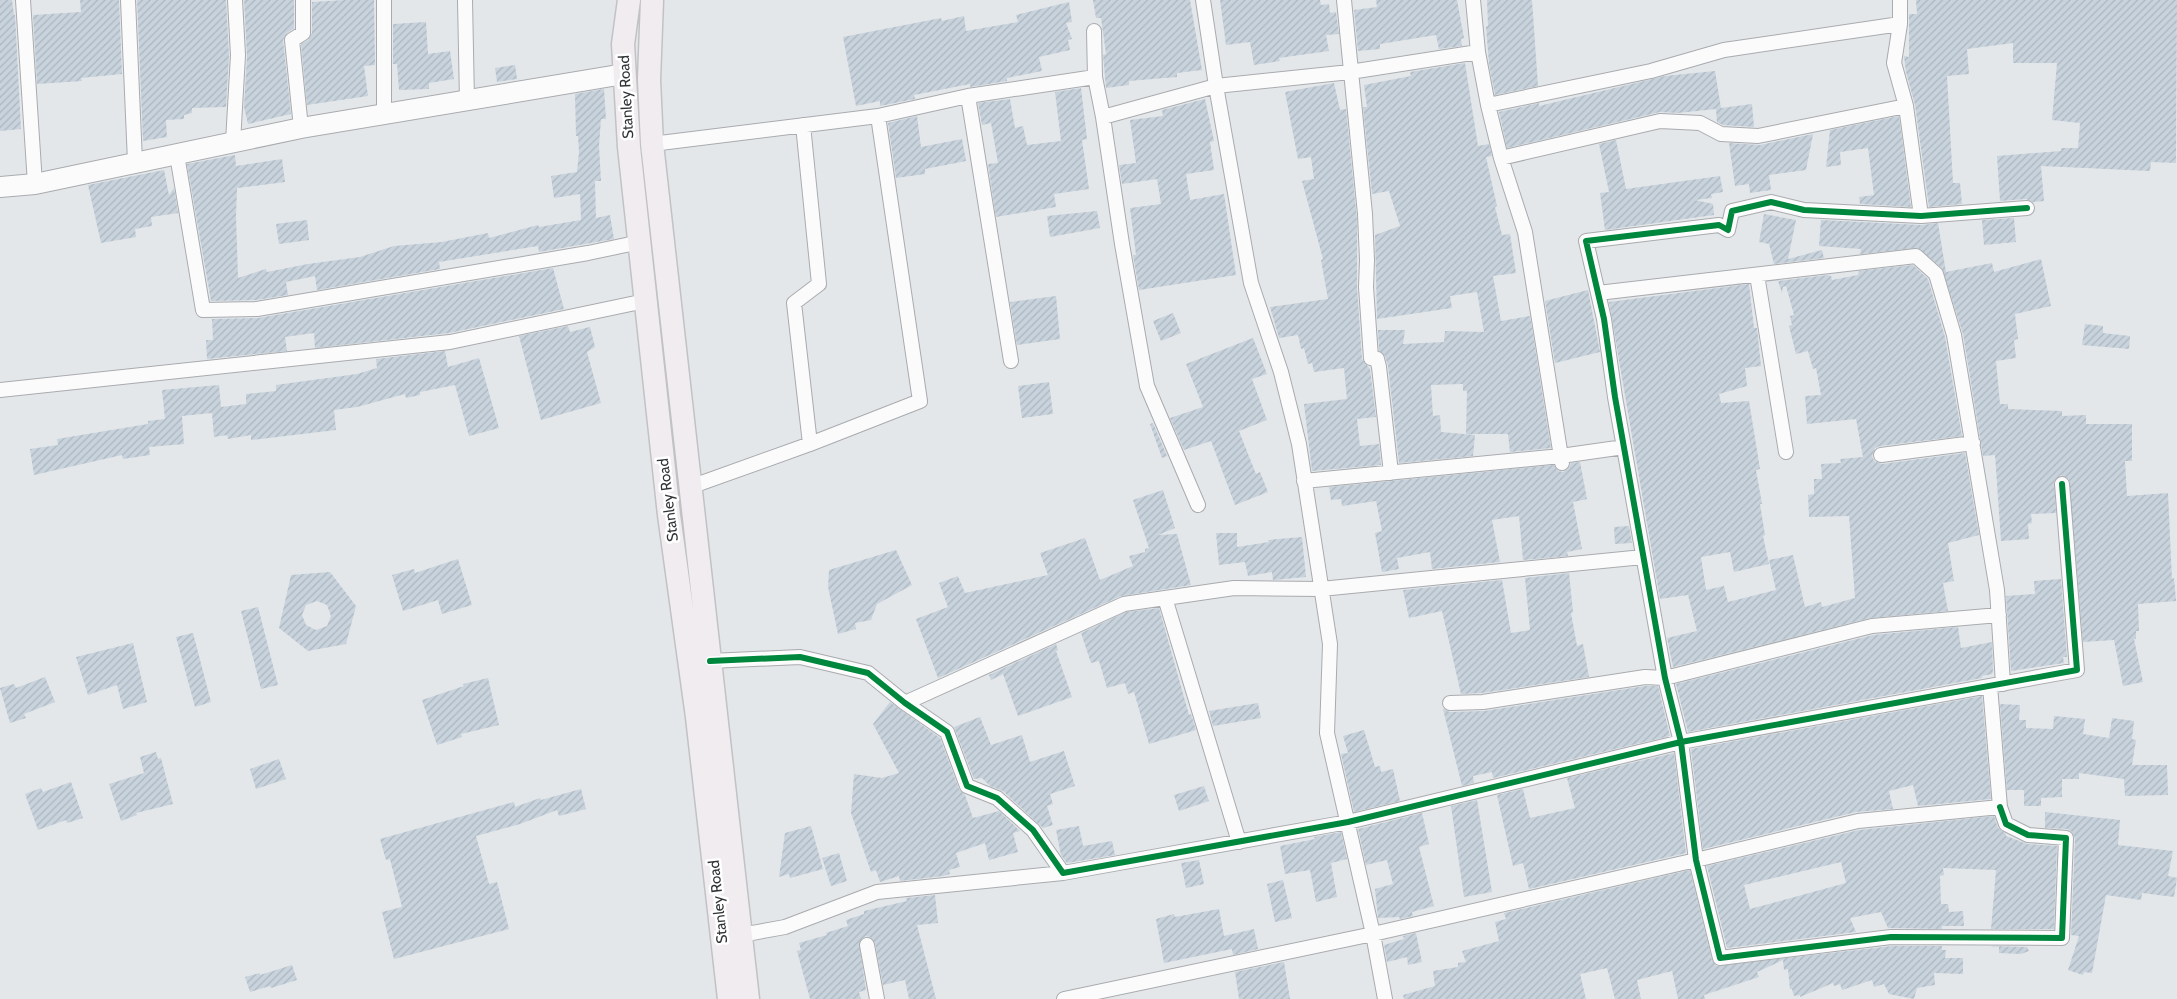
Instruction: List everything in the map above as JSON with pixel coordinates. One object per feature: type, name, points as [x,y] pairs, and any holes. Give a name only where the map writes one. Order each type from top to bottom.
[{"type":"main road","name":"Stanley Road","points":[[628,0],[623,44],[628,125],[670,515],[697,717],[729,999]]},
{"type":"main road","name":"Stanley Road","points":[[652,0],[650,20],[651,133],[748,999]]},
{"type":"main road","points":[[628,125],[651,133]]},
{"type":"street","points":[[23,0],[35,184]]},
{"type":"street","points":[[128,0],[135,162]]},
{"type":"street","points":[[233,142],[238,54],[235,0]]},
{"type":"street","points":[[301,128],[292,40],[303,33],[302,0]]},
{"type":"street","points":[[384,0],[384,114]]},
{"type":"street","points":[[465,0],[467,101]]},
{"type":"street","points":[[1203,0],[1250,283],[1281,372],[1299,444],[1330,644],[1327,733],[1373,934],[1385,999]]},
{"type":"street","points":[[1344,0],[1364,214],[1367,260],[1366,288],[1372,358],[1378,360],[1391,473]]},
{"type":"street","points":[[1473,0],[1478,52],[1488,105],[1501,158],[1525,232],[1562,459]]},
{"type":"street","points":[[1900,0],[1900,24],[1894,63],[1906,106],[1922,216]]},
{"type":"street","points":[[1488,105],[1651,71],[1724,50],[1900,24]]},
{"type":"street","points":[[1094,31],[1095,77],[1104,117],[1122,244],[1147,386],[1198,505]]},
{"type":"street","points":[[1104,117],[1216,86],[1350,72],[1478,52]]},
{"type":"street","points":[[0,187],[35,184],[301,128],[624,74]]},
{"type":"street","points":[[651,133],[803,125],[878,116],[968,96],[1095,77]]},
{"type":"street","points":[[968,96],[1011,361]]},
{"type":"street","points":[[1501,158],[1660,121],[1700,122],[1721,134],[1758,136],[1906,106]]},
{"type":"street","points":[[690,487],[810,444],[920,401],[878,116]]},
{"type":"street","points":[[803,125],[820,284],[794,304],[810,444]]},
{"type":"street","points":[[176,155],[203,310],[257,309],[588,253],[640,242]]},
{"type":"street","points":[[1598,293],[1916,256],[1936,274],[1954,335],[1997,590],[1999,615],[1997,685],[2000,807],[2006,824],[2014,828],[2028,834],[2066,838],[2062,938],[1891,937],[1720,958],[1696,860],[1681,742],[1665,678],[1624,447],[1604,319],[1598,293],[1586,241],[1719,226],[1728,230],[1732,211],[1771,202],[1804,210],[1922,216],[2026,208]]},
{"type":"street","points":[[1757,275],[1786,452]]},
{"type":"street","points":[[0,390],[450,342],[646,301]]},
{"type":"street","points":[[1881,455],[1972,444]]},
{"type":"street","points":[[1304,481],[1562,459],[1624,447]]},
{"type":"street","points":[[741,935],[785,927],[877,892],[1063,873],[1348,822],[1681,742],[2077,670],[2062,484]]},
{"type":"street","points":[[904,703],[1124,604],[1234,588],[1322,589],[1643,557]]},
{"type":"street","points":[[1165,598],[1239,842]]},
{"type":"street","points":[[1450,703],[1483,702],[1645,677],[1665,678],[1872,626],[1999,615]]},
{"type":"street","points":[[710,661],[800,657],[868,673],[904,703],[947,732],[967,786],[997,798],[1033,830],[1063,873]]},
{"type":"street","points":[[1064,999],[1373,934],[1858,821],[2000,807]]},
{"type":"street","points":[[867,945],[877,999]]},
{"type":"building","points":[[0,0],[12,0],[15,15],[21,129],[0,131]]},
{"type":"building","points":[[80,0],[119,0],[122,74],[81,78],[82,81],[37,84],[33,15],[81,12]]},
{"type":"building","points":[[137,0],[226,0],[229,55],[226,107],[192,108],[192,113],[184,115],[184,119],[166,120],[167,137],[143,141]]},
{"type":"building","points":[[244,0],[294,0],[294,28],[287,33],[283,40],[291,114],[248,124],[244,107],[247,56]]},
{"type":"building","points":[[374,0],[375,65],[364,66],[368,96],[307,105],[301,44],[308,40],[312,33],[312,2]]},
{"type":"building","points":[[1093,0],[1190,0],[1202,70],[1177,73],[1177,77],[1129,81],[1129,85],[1106,88],[1103,55],[1106,54],[1101,18],[1096,18]]},
{"type":"building","points":[[1220,0],[1320,0],[1321,5],[1329,4],[1330,13],[1336,12],[1339,34],[1326,35],[1329,51],[1279,58],[1280,61],[1254,65],[1250,42],[1226,45]]},
{"type":"building","points":[[1376,0],[1457,0],[1464,38],[1461,39],[1462,46],[1439,49],[1436,35],[1380,44],[1380,49],[1358,51],[1354,10],[1377,7]]},
{"type":"building","points":[[1487,0],[1532,0],[1538,86],[1495,95],[1489,64],[1486,26],[1488,26]]},
{"type":"building","points":[[1916,0],[2177,0],[2176,163],[2151,162],[2150,171],[2041,166],[2044,201],[2033,202],[2026,199],[2000,201],[1997,156],[2061,151],[2061,148],[2078,148],[2080,123],[2052,120],[2057,63],[2013,63],[2013,43],[1967,49],[1969,74],[1947,76],[1953,183],[1960,183],[1962,204],[1929,207],[1915,105],[1906,72],[1904,56],[1909,57],[1909,14],[1917,14]]},
{"type":"building","points":[[1069,2],[1072,22],[1066,23],[1072,39],[1068,40],[1070,50],[1039,57],[1042,71],[1007,78],[1007,81],[970,87],[970,84],[914,95],[915,99],[880,106],[880,101],[856,106],[843,37],[941,18],[942,21],[964,16],[966,31],[1018,22],[1016,15]]},
{"type":"building","points":[[426,22],[428,54],[450,51],[454,79],[429,83],[429,89],[399,90],[397,64],[393,64],[393,24]]},
{"type":"building","points":[[1465,63],[1478,146],[1489,144],[1492,156],[1486,157],[1497,206],[1495,207],[1502,235],[1510,234],[1516,273],[1493,276],[1501,321],[1530,316],[1551,448],[1510,452],[1508,434],[1466,434],[1467,391],[1463,391],[1463,384],[1431,385],[1433,416],[1440,415],[1441,432],[1475,435],[1473,456],[1399,463],[1388,366],[1385,356],[1379,351],[1378,330],[1405,330],[1403,344],[1444,342],[1445,331],[1484,332],[1477,292],[1450,296],[1452,308],[1377,319],[1375,235],[1400,226],[1389,191],[1372,194],[1363,107],[1367,107],[1364,85],[1411,76],[1410,72]]},
{"type":"building","points":[[515,65],[517,79],[497,82],[495,68]]},
{"type":"building","points":[[1715,71],[1721,108],[1752,104],[1754,127],[1723,125],[1717,122],[1716,109],[1678,113],[1660,112],[1507,148],[1499,112],[1539,103],[1539,106],[1665,76]]},
{"type":"building","points":[[1334,83],[1340,110],[1346,109],[1357,220],[1357,288],[1362,359],[1370,369],[1376,417],[1357,419],[1360,446],[1379,444],[1381,465],[1312,471],[1304,404],[1347,399],[1344,368],[1314,372],[1312,363],[1308,364],[1304,348],[1301,349],[1298,335],[1279,338],[1270,307],[1328,299],[1321,260],[1323,259],[1302,181],[1314,179],[1311,157],[1298,159],[1285,92]]},
{"type":"building","points":[[1081,88],[1087,139],[1082,140],[1089,189],[1054,194],[1056,207],[996,217],[988,164],[998,163],[991,123],[982,125],[978,103],[1010,99],[1015,128],[1023,126],[1027,145],[1061,141],[1055,92]]},
{"type":"building","points":[[604,89],[606,119],[601,119],[599,146],[601,181],[595,181],[596,218],[610,215],[614,239],[539,252],[538,246],[439,262],[440,269],[317,290],[315,276],[286,282],[288,295],[256,300],[211,301],[187,164],[235,155],[236,166],[282,159],[285,182],[237,188],[238,278],[266,269],[267,272],[360,257],[394,246],[442,242],[488,233],[489,238],[538,225],[539,227],[581,220],[580,194],[554,198],[551,176],[577,172],[579,152],[578,136],[576,136],[575,94]]},
{"type":"building","points":[[1205,99],[1214,141],[1210,142],[1214,170],[1186,174],[1190,200],[1224,194],[1236,275],[1139,290],[1133,255],[1136,255],[1130,208],[1161,204],[1157,179],[1122,184],[1119,165],[1136,163],[1130,120],[1163,116],[1162,110]]},
{"type":"building","points":[[917,116],[921,147],[962,139],[966,161],[925,169],[925,174],[896,178],[888,123]]},
{"type":"building","points":[[1899,116],[1911,207],[1860,204],[1859,197],[1874,195],[1868,148],[1840,152],[1841,165],[1826,167],[1830,130]]},
{"type":"building","points":[[1813,134],[1806,170],[1769,175],[1771,190],[1750,193],[1749,184],[1735,186],[1729,143],[1760,145]]},
{"type":"building","points":[[1616,140],[1626,189],[1720,176],[1723,192],[1711,194],[1712,198],[1695,200],[1713,204],[1714,215],[1605,230],[1600,193],[1609,192],[1599,144]]},
{"type":"building","points":[[164,170],[169,195],[174,188],[178,213],[151,217],[152,226],[135,229],[136,237],[101,243],[88,185]]},
{"type":"building","points":[[1097,211],[1100,228],[1050,237],[1047,216]]},
{"type":"building","points":[[1764,214],[1796,220],[1788,259],[1822,250],[1824,258],[1774,264],[1769,244],[1759,242]]},
{"type":"building","points":[[2014,218],[2016,242],[1984,245],[1982,220]]},
{"type":"building","points":[[307,220],[309,240],[279,244],[276,224]]},
{"type":"building","points":[[1821,220],[1921,225],[1938,223],[1946,272],[1992,263],[1994,272],[2041,259],[2051,306],[2015,314],[2018,339],[2014,340],[2016,358],[1996,361],[2000,404],[2008,404],[2008,409],[2062,411],[2062,416],[2086,415],[2086,424],[2132,424],[2132,461],[2125,461],[2127,496],[2168,493],[2172,579],[2174,578],[2176,601],[2138,604],[2139,631],[2136,631],[2136,639],[2134,639],[2143,682],[2123,686],[2114,640],[2083,642],[2069,479],[2061,475],[2054,481],[2056,513],[2031,514],[2032,523],[2028,524],[2029,539],[2001,541],[1995,455],[1983,456],[1963,334],[1942,268],[1918,248],[1860,254],[1861,249],[1819,246]]},
{"type":"building","points":[[1913,265],[1928,279],[1945,337],[1962,436],[1880,446],[1875,448],[1872,456],[1874,461],[1882,464],[1965,453],[1979,535],[1948,543],[1954,581],[1943,583],[1948,611],[1870,618],[1673,667],[1667,638],[1697,631],[1688,595],[1660,599],[1609,302],[1749,284],[1754,328],[1757,328],[1761,366],[1745,368],[1747,386],[1719,394],[1721,403],[1749,401],[1760,469],[1756,470],[1762,504],[1760,504],[1765,535],[1763,536],[1769,564],[1734,572],[1730,552],[1701,557],[1706,590],[1724,586],[1728,602],[1776,590],[1769,560],[1793,555],[1805,607],[1821,602],[1822,607],[1855,598],[1849,516],[1809,517],[1808,495],[1814,494],[1814,479],[1822,479],[1821,464],[1841,463],[1840,459],[1863,457],[1856,419],[1807,424],[1805,396],[1821,395],[1816,368],[1813,369],[1808,351],[1796,354],[1789,326],[1792,325],[1790,316],[1794,315],[1786,286],[1783,287],[1782,293],[1778,281],[1828,275],[1831,276],[1832,280],[1858,275],[1859,271]]},
{"type":"building","points":[[553,268],[564,309],[449,333],[315,348],[314,333],[285,337],[287,351],[207,359],[206,340],[213,340],[212,319],[258,318]]},
{"type":"building","points":[[1588,290],[1600,352],[1555,363],[1545,301]]},
{"type":"building","points":[[1056,296],[1060,339],[1017,345],[1010,302]]},
{"type":"building","points":[[1173,313],[1181,333],[1161,341],[1153,321]]},
{"type":"building","points":[[2085,324],[2103,326],[2103,333],[2130,336],[2129,349],[2082,345]]},
{"type":"building","points":[[568,326],[570,332],[590,327],[595,347],[587,352],[601,403],[541,420],[519,336]]},
{"type":"building","points":[[1253,338],[1267,374],[1252,379],[1267,420],[1239,431],[1256,474],[1260,472],[1268,492],[1235,505],[1211,441],[1184,450],[1170,418],[1203,407],[1186,364]]},
{"type":"building","points":[[445,351],[448,367],[479,358],[499,428],[469,436],[455,385],[420,392],[420,395],[406,398],[405,394],[357,407],[334,410],[336,430],[251,440],[251,435],[228,439],[227,435],[214,437],[212,413],[182,416],[184,444],[149,447],[150,455],[123,459],[122,455],[34,475],[30,449],[58,445],[57,439],[148,424],[148,421],[165,419],[162,390],[219,385],[221,407],[246,404],[246,394],[276,391],[276,385],[357,374],[377,368],[376,359]]},
{"type":"building","points":[[1049,382],[1053,414],[1022,418],[1018,386]]},
{"type":"building","points":[[1153,423],[1167,456],[1162,458],[1150,424]]},
{"type":"building","points":[[1580,462],[1587,499],[1573,502],[1582,549],[1567,552],[1568,556],[1523,560],[1519,516],[1492,520],[1500,562],[1432,569],[1430,552],[1397,558],[1399,569],[1382,572],[1375,533],[1382,531],[1376,501],[1342,506],[1341,499],[1331,500],[1329,487],[1554,465],[1558,471],[1563,472],[1568,469],[1571,463]]},
{"type":"building","points":[[1163,490],[1175,528],[1158,535],[1177,534],[1191,585],[1121,596],[938,678],[916,619],[948,607],[939,583],[958,576],[965,593],[1048,575],[1040,553],[1085,538],[1100,580],[1133,566],[1129,556],[1145,552],[1145,549],[1149,548],[1133,500]]},
{"type":"building","points":[[1629,526],[1632,543],[1615,544],[1614,527]]},
{"type":"building","points":[[1216,533],[1237,533],[1237,547],[1269,542],[1268,540],[1302,537],[1306,577],[1273,580],[1272,572],[1248,576],[1245,562],[1219,565]]},
{"type":"building","points":[[896,550],[912,585],[877,604],[871,620],[855,623],[856,629],[838,634],[828,587],[829,570]]},
{"type":"building","points":[[458,559],[472,605],[442,614],[438,600],[403,611],[392,575],[414,569],[415,573]]},
{"type":"building","points":[[330,572],[356,606],[346,644],[308,651],[279,628],[291,575]],"holes":[[[317,601],[327,605],[331,616],[327,626],[316,630],[306,625],[302,615],[306,605]]]},
{"type":"building","points":[[1569,573],[1573,612],[1571,613],[1577,646],[1583,644],[1589,677],[1482,693],[1461,694],[1442,611],[1409,618],[1403,590],[1502,580],[1511,633],[1530,630],[1525,578]]},
{"type":"building","points":[[2061,579],[2067,657],[2063,657],[2064,663],[2011,671],[2006,596],[2035,594],[2034,581]]},
{"type":"building","points":[[258,607],[278,685],[261,689],[241,611]]},
{"type":"building","points":[[1159,608],[1189,715],[1191,714],[1196,730],[1149,744],[1134,692],[1128,694],[1125,683],[1107,688],[1099,661],[1091,663],[1081,633],[1126,612]]},
{"type":"building","points":[[1958,627],[1961,648],[1992,642],[1992,674],[1982,676],[1982,678],[1688,732],[1676,684],[1873,635]]},
{"type":"building","points":[[193,633],[211,702],[195,707],[176,637]]},
{"type":"building","points":[[133,643],[147,702],[123,709],[117,685],[88,695],[76,657]]},
{"type":"building","points":[[1056,644],[1058,650],[1056,651],[1072,697],[1018,716],[1003,674],[991,680],[989,675]]},
{"type":"building","points":[[45,677],[55,702],[24,714],[26,718],[10,723],[0,688],[14,684],[16,688]]},
{"type":"building","points":[[488,678],[499,725],[461,734],[462,737],[437,745],[422,700],[464,686],[463,684]]},
{"type":"building","points":[[1645,686],[1658,686],[1670,736],[1493,778],[1492,772],[1473,776],[1474,783],[1462,786],[1443,709],[1450,712],[1484,711]]},
{"type":"building","points":[[1982,696],[1991,799],[1918,806],[1913,785],[1889,791],[1893,809],[1856,812],[1703,849],[1691,749]]},
{"type":"building","points":[[890,702],[940,738],[959,789],[965,795],[973,818],[999,811],[1020,831],[1013,833],[1018,852],[989,860],[985,843],[956,853],[960,867],[949,870],[950,874],[943,876],[900,881],[899,876],[880,882],[876,870],[871,872],[851,813],[854,774],[882,778],[899,773],[873,724]]},
{"type":"building","points":[[1258,703],[1261,718],[1213,726],[1209,711]]},
{"type":"building","points":[[2000,704],[2020,705],[2019,720],[2026,720],[2026,728],[2053,729],[2054,716],[2085,719],[2083,734],[2109,738],[2112,718],[2134,721],[2132,739],[2136,740],[2132,765],[2167,765],[2168,795],[2125,796],[2124,779],[2079,773],[2079,779],[2062,779],[2062,797],[2041,798],[2041,806],[2024,806],[2024,790],[2007,790]]},
{"type":"building","points":[[980,717],[991,745],[1022,735],[1030,762],[1064,751],[1075,786],[1050,794],[1053,804],[1047,806],[1053,825],[1043,828],[1003,791],[990,786],[982,778],[974,779],[954,727]]},
{"type":"building","points":[[1364,730],[1375,767],[1380,766],[1381,772],[1393,769],[1400,801],[1354,812],[1341,754],[1348,753],[1343,736]]},
{"type":"building","points":[[156,752],[158,759],[161,758],[173,804],[136,813],[137,815],[121,821],[109,784],[144,773],[140,757]]},
{"type":"building","points":[[1674,753],[1686,853],[1529,889],[1523,863],[1513,866],[1497,795],[1523,789],[1530,818],[1575,808],[1567,778]]},
{"type":"building","points":[[279,759],[286,779],[256,789],[250,769]]},
{"type":"building","points":[[71,782],[83,818],[67,823],[66,820],[38,830],[25,794],[41,788],[43,792]]},
{"type":"building","points":[[1204,786],[1209,801],[1179,811],[1174,795]]},
{"type":"building","points":[[581,789],[586,809],[559,816],[557,810],[520,824],[476,836],[489,884],[497,882],[509,929],[394,959],[382,912],[402,907],[390,859],[386,860],[380,839],[514,802],[515,807],[540,798],[541,800]]},
{"type":"building","points":[[1477,800],[1492,892],[1464,897],[1451,806]]},
{"type":"building","points":[[2045,812],[2120,820],[2118,845],[2173,851],[2168,876],[2177,878],[2174,897],[2142,893],[2141,900],[2106,895],[2092,973],[2084,972],[2083,975],[2068,970],[2079,936],[2071,935],[2075,838],[2071,831],[2067,829],[2045,828]]},
{"type":"building","points":[[1422,813],[1429,844],[1419,847],[1434,906],[1412,912],[1413,916],[1400,919],[1399,917],[1378,918],[1375,889],[1393,884],[1387,860],[1366,865],[1358,829]]},
{"type":"building","points":[[1994,816],[1998,828],[2006,836],[2027,844],[2057,846],[2054,929],[1991,929],[1996,870],[1943,868],[1944,875],[1940,876],[1941,904],[1948,904],[1949,912],[1963,911],[1964,926],[1942,926],[1942,929],[1888,928],[1881,912],[1850,918],[1856,932],[1727,948],[1707,866],[1859,830]],"holes":[[[1841,862],[1846,883],[1750,909],[1744,885]]]},
{"type":"building","points":[[811,826],[823,869],[790,878],[789,874],[779,877],[785,833]]},
{"type":"building","points":[[1079,826],[1083,846],[1112,841],[1115,855],[1067,863],[1061,855],[1056,830]]},
{"type":"building","points":[[1341,832],[1347,859],[1331,863],[1337,897],[1316,902],[1310,870],[1285,874],[1280,846]]},
{"type":"building","points":[[839,853],[847,881],[831,886],[822,858]]},
{"type":"building","points":[[1199,860],[1204,884],[1186,888],[1181,863]]},
{"type":"building","points":[[1690,870],[1712,960],[1716,966],[1892,946],[1942,946],[1942,950],[1946,950],[1945,958],[1963,958],[1963,974],[1934,973],[1935,985],[1917,988],[1914,999],[1889,994],[1884,984],[1874,987],[1872,980],[1842,990],[1840,984],[1834,986],[1833,983],[1800,997],[1800,995],[1794,996],[1792,989],[1790,989],[1788,969],[1784,970],[1783,960],[1757,972],[1759,977],[1704,995],[1705,999],[1678,999],[1672,971],[1637,980],[1641,999],[1615,999],[1607,968],[1580,974],[1586,999],[1404,999],[1403,995],[1435,986],[1433,971],[1458,967],[1458,963],[1466,962],[1462,951],[1499,941],[1495,922],[1506,919],[1504,913]]},
{"type":"building","points":[[1283,880],[1292,918],[1275,922],[1267,884]]},
{"type":"building","points":[[935,895],[938,923],[917,925],[936,999],[909,999],[905,980],[883,985],[875,943],[870,937],[866,936],[859,943],[866,990],[859,992],[861,999],[810,999],[797,951],[801,950],[799,943],[827,935],[826,933],[848,926],[846,920],[864,914],[864,911],[907,901],[906,898]]},
{"type":"building","points":[[1219,909],[1224,936],[1254,929],[1258,949],[1233,955],[1232,949],[1164,963],[1156,919],[1174,914],[1175,917]]},
{"type":"building","points":[[1416,933],[1422,962],[1408,965],[1407,957],[1387,962],[1384,945],[1404,939],[1403,936]]},
{"type":"building","points":[[1989,946],[2027,947],[2029,951],[2021,954],[1999,953],[1999,947]]},
{"type":"building","points":[[1284,962],[1290,999],[1239,999],[1235,972]]},
{"type":"building","points":[[292,965],[297,980],[250,992],[245,977],[260,973],[260,975]]},
{"type":"cycle path","points":[[2000,807],[2006,824],[2028,835],[2066,838],[2062,938],[1891,937],[1720,958],[1696,860],[1681,742],[1665,678],[1615,397],[1604,319],[1586,241],[1719,225],[1728,230],[1732,211],[1771,202],[1804,210],[1921,216],[2027,208]]},
{"type":"cycle path","points":[[710,661],[800,657],[868,673],[905,703],[947,732],[967,786],[997,798],[1033,830],[1063,873],[1348,822],[1681,742],[2077,670],[2062,484]]}]
